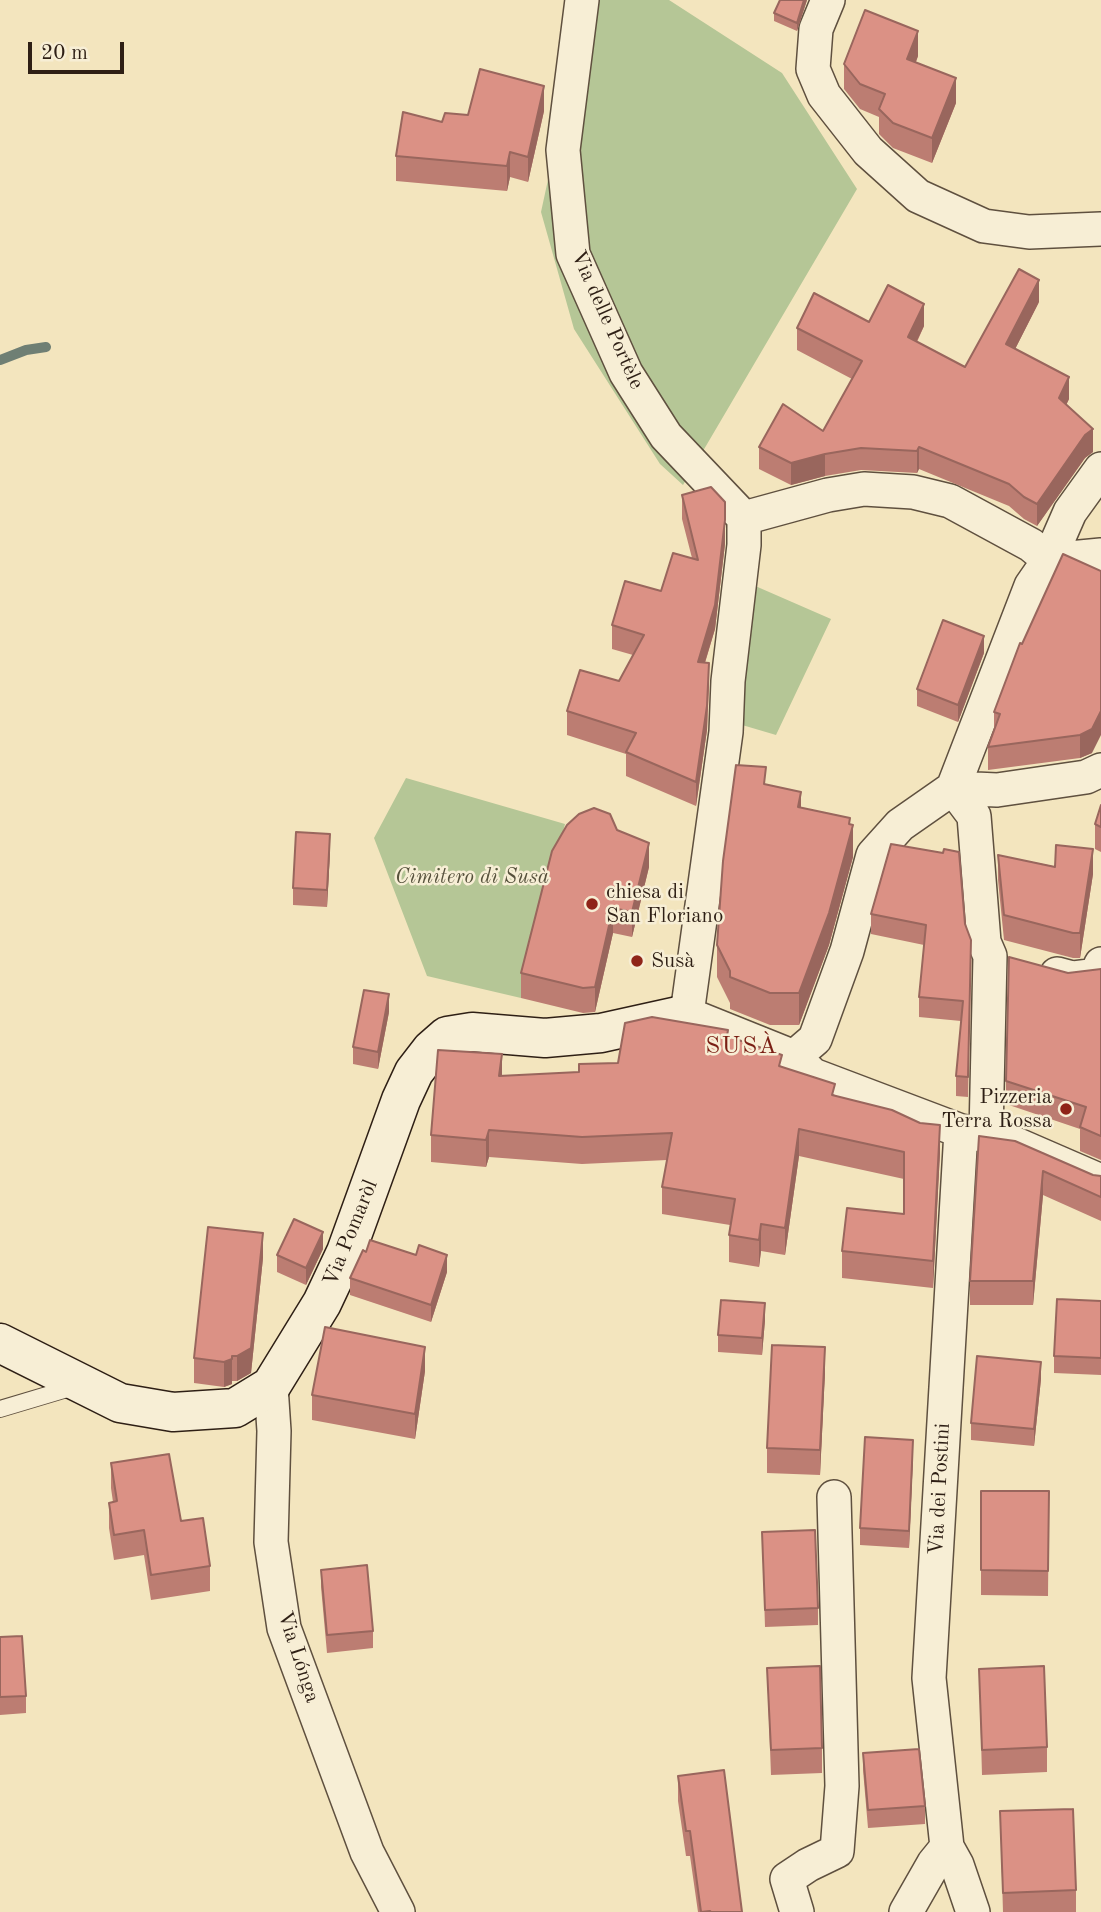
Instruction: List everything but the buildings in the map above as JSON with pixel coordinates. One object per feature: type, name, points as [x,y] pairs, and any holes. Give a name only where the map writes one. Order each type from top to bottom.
[{"type":"street","name":"Via delle Portèle","points":[[582,0],[563,150],[573,254],[626,373],[666,436],[744,518]]},
{"type":"street","points":[[828,0],[816,29],[813,69],[824,95],[868,151],[918,196],[984,226],[1029,232],[1101,229]]},
{"type":"street","points":[[794,1057],[815,1040],[847,951],[873,855],[900,825],[953,788],[1031,586],[1049,559],[1070,512],[1101,469]]},
{"type":"street","points":[[1101,555],[1049,559],[1031,545],[950,501],[913,492],[864,489],[828,495],[744,518],[741,577],[728,681],[726,732],[687,1014],[794,1057],[813,1075],[974,1133],[1004,1139],[1101,1181]]},
{"type":"street","points":[[953,788],[998,790],[1086,776],[1101,771]]},
{"type":"street","name":"Via dei Postini","points":[[953,788],[974,816],[984,942],[990,956],[929,1678],[947,1847],[957,1866],[973,1912]]},
{"type":"street","points":[[990,956],[1072,978],[1096,975],[1101,964]]},
{"type":"street","name":"Via Pomaròl","points":[[0,1343],[120,1403],[173,1412],[235,1408],[271,1386],[322,1303],[346,1252],[401,1100],[414,1072],[431,1050],[447,1036],[472,1031],[545,1038],[601,1033],[687,1014]]},
{"type":"street","name":"Via Lónga","points":[[271,1386],[274,1431],[271,1542],[284,1628],[367,1852],[398,1912]]},
{"type":"street","points":[[796,1912],[788,1879],[807,1865],[837,1851],[842,1786],[834,1497]]},
{"type":"street","points":[[906,1912],[934,1863],[947,1847]]},
{"type":"lane","points":[[0,1409],[82,1384]]},
{"type":"green space","points":[[587,0],[669,0],[782,73],[857,189],[683,485],[660,464],[574,329],[541,212]]},
{"type":"green space","points":[[753,585],[831,619],[776,735],[732,722]]},
{"type":"green space","name":"Cimitero di Susà","points":[[406,778],[565,824],[521,998],[427,976],[374,838]]},
{"type":"waterway","points":[[0,360],[26,350],[46,347]]},
{"type":"place","name":"chiesa di San Floriano","points":[[592,904]]},
{"type":"place","name":"Susà","points":[[637,961]]},
{"type":"place","name":"Pizzeria Terra Rossa","points":[[1066,1109]]},
{"type":"district","name":"SUSÀ","points":[[742,1047]]}]
